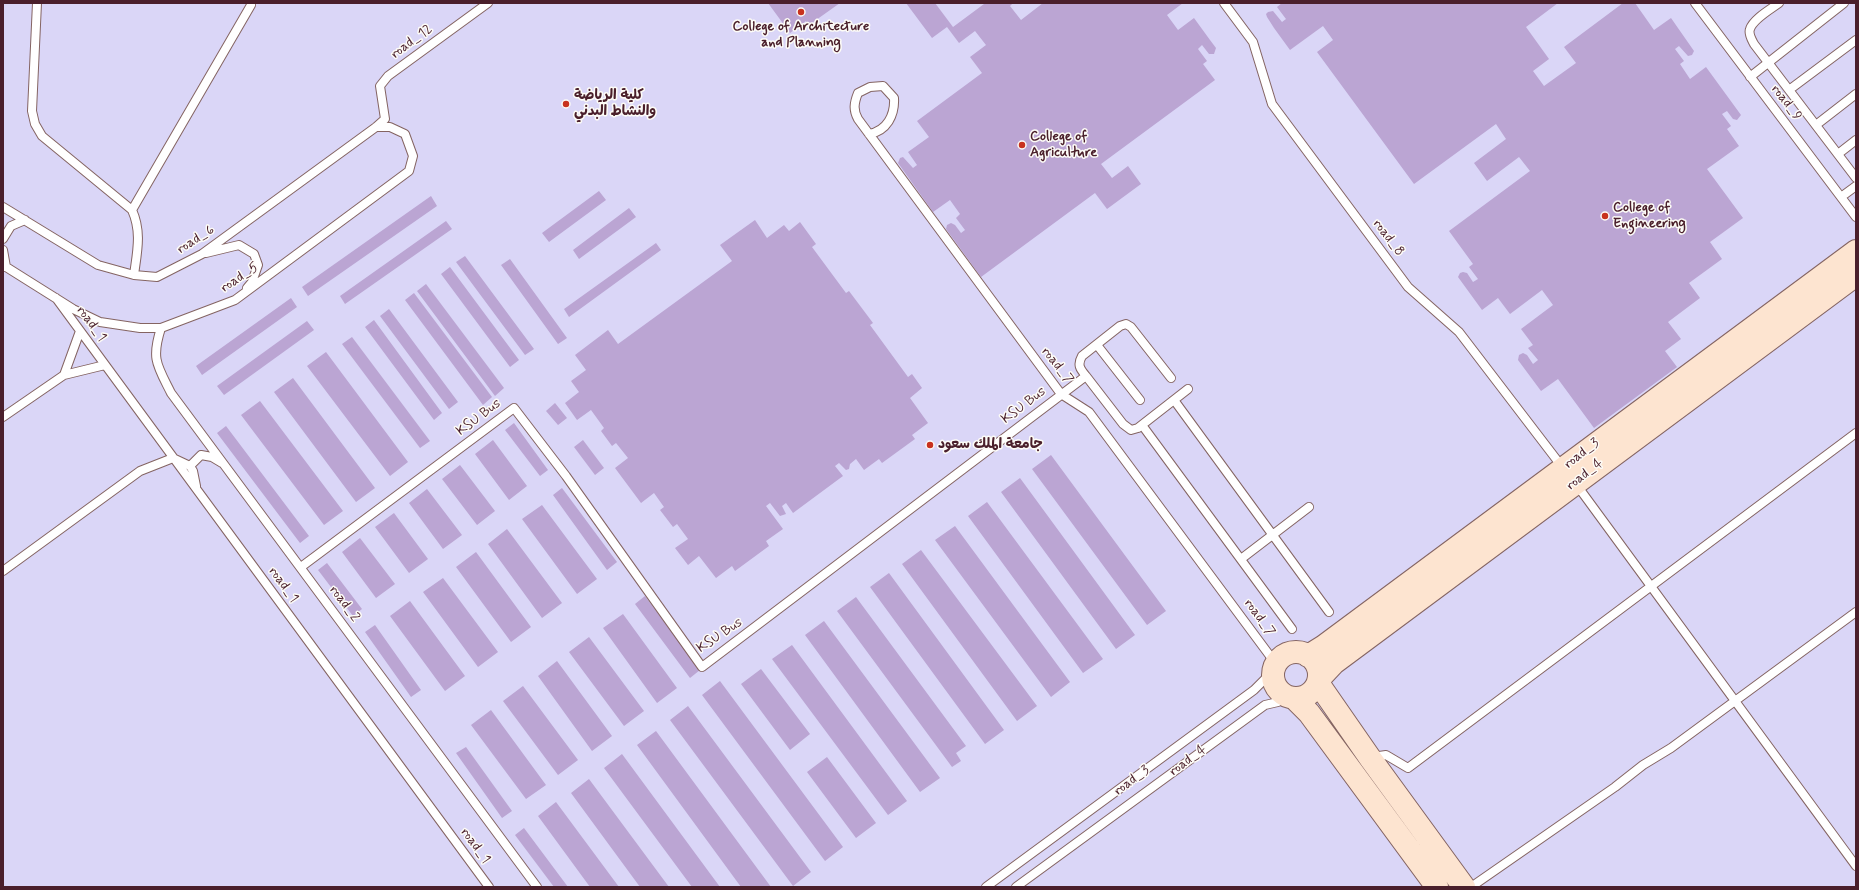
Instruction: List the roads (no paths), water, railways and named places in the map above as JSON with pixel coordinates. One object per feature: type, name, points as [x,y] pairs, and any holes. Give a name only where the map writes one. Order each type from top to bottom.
[{"type":"street","name":"road_3","points":[[1308,656],[1569,475],[1856,251]]},
{"type":"street","name":"road_4","points":[[1318,681],[1334,663],[1569,475],[1856,275]]},
{"type":"street","points":[[1289,697],[1307,696],[1313,692],[1318,681],[1317,666],[1308,656],[1301,653],[1287,654],[1275,667],[1275,684],[1289,697],[1309,713],[1437,887]]},
{"type":"street","points":[[1318,681],[1370,758],[1464,887]]},
{"type":"lane","points":[[37,3],[32,111],[35,124],[42,136],[132,210],[137,220],[139,233],[134,275]]},
{"type":"lane","name":"road_12","points":[[385,119],[380,86],[388,76],[488,3]]},
{"type":"lane","name":"road_8","points":[[1224,3],[1253,42],[1272,104],[1408,287],[1459,332],[1569,475],[1856,866]]},
{"type":"lane","name":"road_9","points":[[1695,3],[1856,217]]},
{"type":"lane","points":[[1779,3],[1756,21],[1750,28],[1750,36],[1754,44],[1856,178]]},
{"type":"lane","points":[[1750,77],[1844,3]]},
{"type":"lane","points":[[132,210],[251,5]]},
{"type":"lane","points":[[1790,90],[1856,40]]},
{"type":"lane","name":"road_7","points":[[869,134],[882,129],[887,125],[893,113],[894,98],[883,86],[878,85],[865,88],[858,93],[855,102],[855,113],[869,134],[1061,394],[1090,412],[1275,667]]},
{"type":"lane","points":[[1816,125],[1856,94]]},
{"type":"lane","name":"road_6","points":[[3,207],[98,265],[134,275],[157,277],[202,254],[385,119]]},
{"type":"lane","name":"road_5","points":[[5,266],[56,298],[100,322],[140,328],[161,328],[235,300],[409,171],[413,156],[405,134],[390,127],[376,127]]},
{"type":"lane","points":[[1838,154],[1856,140]]},
{"type":"lane","points":[[1841,198],[1856,186]]},
{"type":"lane","points":[[3,239],[12,226],[25,220]]},
{"type":"lane","points":[[202,254],[239,245],[254,254],[258,265],[252,282],[235,300]]},
{"type":"lane","points":[[3,250],[5,266]]},
{"type":"lane","name":"road_1","points":[[56,298],[489,887]]},
{"type":"lane","points":[[1171,378],[1130,326],[1126,324],[1120,326],[1082,356],[1079,361],[1079,366],[1086,376],[1123,424],[1131,430],[1142,425],[1188,389]]},
{"type":"lane","name":"road_2","points":[[161,328],[155,347],[158,367],[171,393],[537,887]]},
{"type":"lane","points":[[64,375],[80,331]]},
{"type":"lane","points":[[1097,345],[1140,400]]},
{"type":"lane","points":[[3,417],[64,375],[105,365]]},
{"type":"lane","name":"KSU Bus","points":[[301,567],[514,408],[566,476],[702,667],[1086,376]]},
{"type":"lane","points":[[1174,400],[1330,612]]},
{"type":"lane","points":[[1142,425],[1292,629]]},
{"type":"lane","points":[[1370,758],[1386,755],[1408,768],[1856,433]]},
{"type":"lane","points":[[190,466],[201,455],[212,457],[226,466]]},
{"type":"lane","points":[[3,571],[140,471],[174,458],[190,466],[193,471],[197,490]]},
{"type":"lane","points":[[1241,559],[1309,507]]},
{"type":"lane","points":[[1471,887],[1643,765],[1671,748],[1856,612]]},
{"type":"lane","name":"road_3","points":[[986,887],[1247,695],[1275,667]]},
{"type":"lane","name":"road_4","points":[[1016,887],[1264,705],[1278,702],[1289,697]]},
{"type":"place","name":"College of Architecture and Planning","points":[[801,12]]},
{"type":"place","name":"كلية الرياضة والنشاط البدني","points":[[566,104]]},
{"type":"place","name":"College of Agriculture","points":[[1022,145]]},
{"type":"place","name":"College of Engineering","points":[[1605,216]]},
{"type":"place","name":"جامعة الملك سعود","points":[[930,445]]}]
